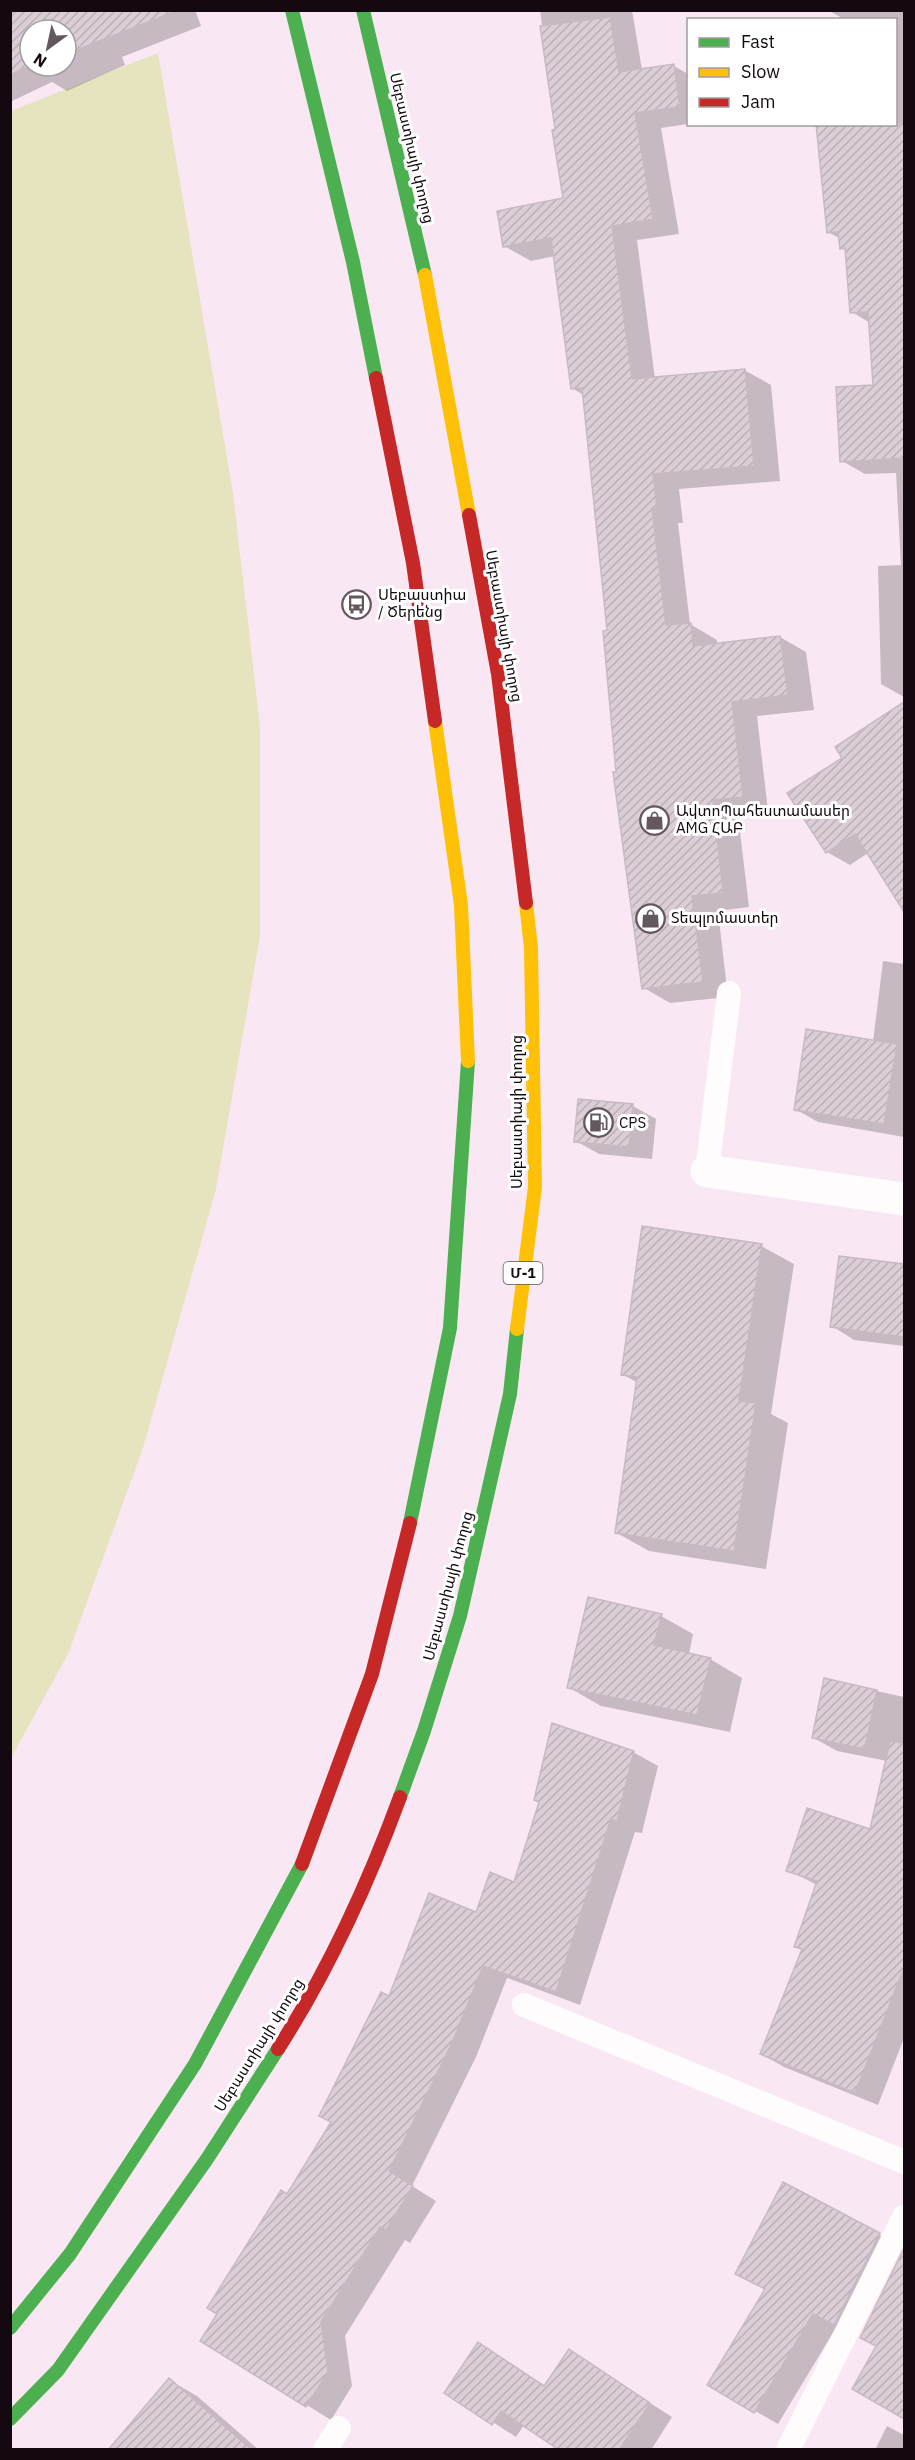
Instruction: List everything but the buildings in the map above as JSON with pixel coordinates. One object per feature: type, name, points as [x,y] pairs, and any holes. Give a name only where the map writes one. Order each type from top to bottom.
[{"type":"main road","points":[[10,2328],[70,2254],[195,2064],[298,1874],[372,1674],[415,1504],[450,1328],[468,1068],[461,905],[413,563],[353,262],[292,10]]},
{"type":"main road","name":"Սեբաստիայի փողոց","points":[[10,2419],[58,2370],[207,2159],[307,2004],[380,1851],[424,1731],[460,1617],[510,1394],[535,1187],[531,948],[498,674],[421,256],[363,10]]},
{"type":"street","points":[[707,1170],[904,1199]]},
{"type":"lane","points":[[707,1170],[729,993]]},
{"type":"lane","points":[[524,2005],[904,2162]]},
{"type":"lane","points":[[789,2450],[904,2217]]},
{"type":"lane","points":[[325,2450],[339,2428]]},
{"type":"shaded area","points":[[158,53],[233,493],[260,726],[260,936],[216,1189],[143,1448],[68,1654],[11,1758],[11,111]]},
{"type":"traffic: fast","points":[[292,10],[353,262],[376,378]]},
{"type":"traffic: fast","points":[[363,10],[425,275]]},
{"type":"traffic: fast","points":[[410,1523],[450,1328],[468,1061]]},
{"type":"traffic: fast","points":[[400,1797],[424,1731],[460,1616],[510,1394],[517,1329]]},
{"type":"traffic: fast","points":[[10,2328],[70,2254],[195,2064],[302,1864]]},
{"type":"traffic: fast","points":[[10,2419],[58,2370],[207,2159],[278,2049]]},
{"type":"traffic: slow","points":[[425,275],[469,515]]},
{"type":"traffic: slow","points":[[435,721],[461,905],[468,1061]]},
{"type":"traffic: slow","points":[[517,1329],[535,1187],[531,948],[526,903]]},
{"type":"traffic: jam","points":[[376,378],[413,563],[435,721]]},
{"type":"traffic: jam","points":[[469,515],[498,674],[526,903]]},
{"type":"traffic: jam","points":[[302,1864],[372,1674],[410,1523]]},
{"type":"traffic: jam","points":[[278,2049],[314,1989],[346,1926],[400,1797]]},
{"type":"place","name":"Սեբաստիա / Ծերենց","points":[[357,604]]},
{"type":"place","name":"ԱվտոՊահեստամասեր AMG ՀԱԲ","points":[[655,820]]},
{"type":"place","name":"Տեպլոմաստեր","points":[[650,918]]},
{"type":"place","name":"CPS","points":[[598,1123]]}]
